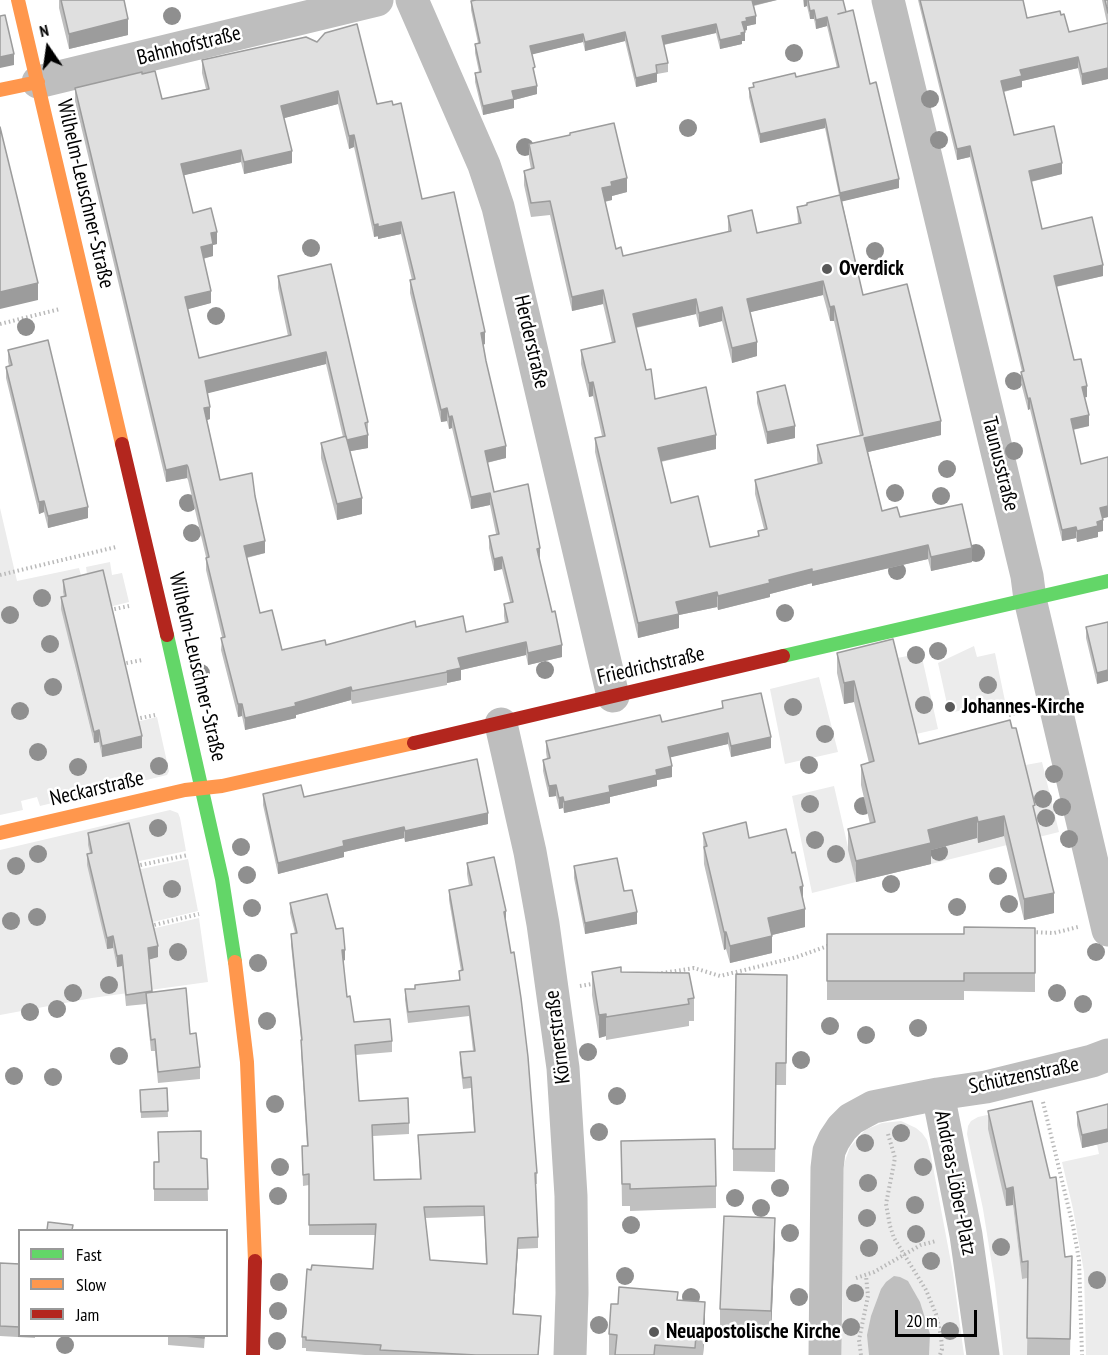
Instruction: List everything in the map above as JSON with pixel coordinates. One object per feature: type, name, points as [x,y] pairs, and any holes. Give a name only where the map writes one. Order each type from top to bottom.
[{"type":"street","name":"Wilhelm-Leuschner-Straße","points":[[18,0],[203,788],[230,922],[247,1062],[255,1238],[253,1355]]},
{"type":"street","name":"Bahnhofstraße","points":[[0,90],[377,0]]},
{"type":"street","name":"Herderstraße","points":[[412,0],[484,165],[498,207],[614,696]]},
{"type":"street","name":"Taunusstraße","points":[[888,0],[1027,576],[1096,928]]},
{"type":"street","name":"Friedrichstraße","points":[[203,788],[222,786],[501,724],[1108,581]]},
{"type":"street","name":"Körnerstraße","points":[[501,724],[530,852],[543,924],[563,1068],[571,1196],[570,1355]]},
{"type":"street","name":"Neckarstraße","points":[[0,833],[185,790],[203,788]]},
{"type":"street","name":"Schützenstraße","points":[[938,1094],[986,1087],[1092,1061],[1108,1054]]},
{"type":"street","name":"Andreas-Löber-Platz","points":[[825,1355],[829,1151],[842,1128],[862,1112],[873,1107],[938,1094],[966,1235],[983,1355]]},
{"type":"path","points":[[0,324],[63,308]]},
{"type":"path","points":[[0,575],[145,539]]},
{"type":"path","points":[[110,610],[134,605]]},
{"type":"path","points":[[122,664],[147,659]]},
{"type":"path","points":[[136,720],[160,713]]},
{"type":"path","points":[[1009,715],[1014,714]]},
{"type":"path","points":[[136,866],[191,854]]},
{"type":"path","points":[[150,926],[202,913]]},
{"type":"path","points":[[1021,932],[1054,933],[1096,928]]},
{"type":"path","points":[[648,975],[694,968],[720,976],[840,944]]},
{"type":"path","points":[[578,986],[601,982]]},
{"type":"path","points":[[1042,1096],[1079,1260],[1082,1355]]},
{"type":"path","points":[[885,1126],[895,1158],[886,1210],[894,1238],[926,1290],[936,1314],[941,1336],[940,1355]]},
{"type":"path","points":[[847,1280],[866,1275],[921,1245],[942,1240]]},
{"type":"path","points":[[861,1355],[859,1340],[868,1296],[866,1275]]},
{"type":"shaded area","points":[[0,508],[17,581],[79,568],[81,575],[87,574],[86,567],[110,562],[112,575],[122,573],[129,602],[109,607],[66,607],[74,663],[94,743],[99,742],[102,757],[142,748],[136,722],[157,717],[169,771],[167,775],[40,806],[37,797],[21,801],[23,810],[0,815]]},
{"type":"shaded area","points":[[974,646],[977,657],[995,653],[1005,701],[949,713],[938,663]]},
{"type":"shaded area","points":[[921,653],[938,729],[912,735],[893,659]]},
{"type":"shaded area","points":[[819,677],[838,752],[785,764],[770,689]]},
{"type":"shaded area","points":[[1042,762],[1059,832],[931,864],[924,834],[957,843],[977,838],[978,842],[1020,766]]},
{"type":"shaded area","points":[[834,786],[856,882],[812,893],[792,796]]},
{"type":"shaded area","points":[[170,810],[178,813],[180,818],[186,851],[135,862],[113,948],[117,967],[151,929],[199,918],[208,982],[92,998],[0,1015],[0,850]]},
{"type":"shaded area","points":[[188,859],[198,911],[149,923],[137,870]]},
{"type":"shaded area","points":[[1018,1108],[1006,1206],[1013,1205],[1022,1279],[1028,1278],[1027,1355],[1003,1355],[983,1209],[967,1134],[971,1121],[978,1117]]},
{"type":"shaded area","points":[[901,1121],[922,1133],[930,1151],[953,1273],[964,1355],[842,1355],[843,1169],[850,1147],[865,1130],[882,1123]]},
{"type":"shaded area","points":[[1108,1142],[1108,1355],[1086,1355],[1084,1272],[1062,1162],[1099,1154],[1097,1144]]},
{"type":"shaded area","points":[[894,1276],[908,1281],[920,1302],[930,1334],[929,1355],[869,1355],[867,1335],[871,1316],[881,1289]]},
{"type":"building","points":[[61,0],[124,0],[128,19],[69,34]]},
{"type":"building","points":[[752,0],[756,16],[746,18],[747,21],[742,22],[745,32],[741,33],[742,35],[720,40],[716,24],[662,36],[668,63],[656,65],[657,73],[636,78],[625,32],[585,42],[583,34],[530,46],[537,86],[512,91],[514,99],[483,106],[475,73],[481,72],[475,44],[480,43],[471,1]]},
{"type":"building","points":[[808,0],[843,0],[846,12],[853,10],[870,84],[876,82],[899,179],[840,193],[825,119],[760,134],[749,88],[754,87],[753,83],[795,73],[796,77],[839,67],[827,17],[816,20],[814,10],[810,11]]},
{"type":"building","points":[[920,0],[1023,0],[1027,18],[1060,11],[1061,15],[1064,14],[1069,32],[1108,23],[1108,68],[1082,74],[1078,57],[1020,70],[1022,76],[1001,81],[1014,135],[1054,126],[1062,163],[1029,171],[1042,229],[1092,217],[1103,265],[1054,276],[1074,360],[1081,359],[1087,386],[1082,387],[1089,415],[1071,419],[1081,464],[1108,457],[1108,506],[1100,508],[1103,520],[1097,522],[1098,526],[1077,531],[1076,527],[1062,530],[1030,398],[1028,399],[1021,372],[1024,371],[970,146],[957,149]]},
{"type":"building","points":[[5,15],[14,54],[0,57],[0,16]]},
{"type":"building","points":[[357,24],[377,104],[392,101],[393,105],[401,103],[422,199],[454,192],[485,332],[481,333],[486,361],[506,446],[485,451],[494,492],[528,484],[540,548],[537,549],[562,645],[528,653],[526,642],[458,658],[461,668],[447,672],[352,691],[351,687],[295,703],[296,706],[245,718],[242,704],[238,704],[221,638],[225,637],[188,467],[187,465],[166,470],[75,88],[155,71],[162,99],[209,89],[202,60],[306,37],[317,42],[325,33]],"holes":[[[338,91],[349,136],[354,135],[374,225],[378,224],[378,227],[401,222],[415,279],[410,280],[441,410],[447,408],[449,417],[452,416],[471,497],[490,493],[499,534],[489,536],[494,559],[502,557],[513,602],[504,604],[508,622],[466,632],[463,616],[416,627],[415,621],[326,645],[325,640],[282,650],[272,610],[260,613],[244,546],[265,541],[252,473],[220,480],[204,408],[210,407],[205,381],[326,352],[347,440],[368,435],[365,423],[368,422],[331,264],[278,276],[291,335],[199,358],[185,297],[211,291],[201,247],[213,244],[211,233],[217,232],[211,208],[193,213],[181,164],[241,150],[244,162],[292,151],[281,106]]]},
{"type":"building","points":[[614,123],[627,178],[611,182],[612,186],[602,188],[616,249],[621,247],[623,256],[731,231],[728,216],[752,210],[757,233],[801,223],[797,207],[840,195],[863,295],[907,284],[941,421],[864,438],[882,511],[897,507],[900,517],[962,504],[972,548],[931,557],[928,545],[812,572],[812,569],[769,580],[770,583],[718,596],[717,592],[676,602],[679,614],[638,623],[595,438],[605,436],[593,382],[589,383],[581,350],[615,342],[603,290],[572,297],[550,201],[531,203],[524,171],[534,168],[529,144],[570,135],[570,133]],"holes":[[[823,281],[830,307],[834,306],[863,435],[817,445],[822,463],[755,480],[767,529],[758,531],[759,536],[710,547],[698,496],[671,503],[658,448],[716,435],[706,387],[655,399],[651,369],[646,370],[633,314],[696,299],[699,313],[722,307],[732,348],[757,342],[747,299]]]},
{"type":"building","points":[[0,127],[38,283],[0,292]]},
{"type":"building","points":[[48,340],[88,507],[48,516],[44,501],[39,502],[6,367],[12,365],[8,350]]},
{"type":"building","points":[[785,385],[795,426],[767,432],[757,392]]},
{"type":"building","points":[[346,436],[362,498],[337,504],[321,443]]},
{"type":"building","points":[[103,570],[142,736],[102,746],[99,730],[94,732],[61,597],[66,596],[63,580]]},
{"type":"building","points":[[1108,622],[1108,670],[1097,673],[1086,627]]},
{"type":"building","points":[[893,639],[919,744],[1010,720],[1012,728],[1016,728],[1054,893],[1024,899],[1004,816],[978,822],[977,817],[928,830],[931,843],[856,861],[848,829],[875,822],[861,765],[874,761],[854,681],[844,683],[837,653]]},
{"type":"building","points":[[761,693],[771,737],[731,746],[728,733],[668,747],[672,766],[656,770],[657,775],[609,786],[610,792],[564,802],[563,797],[559,798],[556,785],[549,786],[543,760],[550,758],[546,741],[660,715],[662,722],[723,708],[722,701]]},
{"type":"building","points":[[477,759],[488,813],[405,831],[404,827],[343,841],[344,846],[278,863],[263,794],[301,785],[304,797]]},
{"type":"building","points":[[746,822],[749,838],[786,829],[792,853],[795,852],[803,886],[800,887],[805,909],[768,918],[772,936],[730,946],[726,932],[724,932],[704,847],[707,846],[703,833]]},
{"type":"building","points":[[129,823],[158,946],[148,948],[152,991],[126,995],[122,955],[117,956],[113,936],[107,938],[87,854],[92,853],[88,833]]},
{"type":"building","points":[[494,857],[521,998],[537,1173],[535,1173],[538,1237],[518,1238],[513,1314],[541,1316],[538,1355],[476,1355],[380,1350],[381,1345],[306,1340],[306,1337],[302,1337],[307,1269],[311,1270],[312,1265],[373,1269],[376,1224],[309,1225],[309,1174],[303,1175],[302,1146],[308,1146],[302,1040],[291,934],[297,933],[290,903],[327,894],[336,929],[343,928],[345,950],[342,950],[347,997],[350,996],[354,1022],[390,1019],[392,1041],[355,1045],[359,1101],[408,1098],[409,1123],[372,1125],[374,1180],[421,1179],[418,1135],[475,1132],[471,1077],[463,1078],[460,1052],[475,1051],[469,1006],[408,1012],[405,989],[415,989],[415,985],[460,980],[459,971],[463,970],[449,890],[472,885],[467,863]],"holes":[[[484,1206],[487,1264],[430,1260],[424,1207]]]},
{"type":"building","points":[[617,858],[624,891],[632,890],[637,912],[585,923],[574,866]]},
{"type":"building","points":[[964,927],[1035,928],[1035,973],[964,973],[964,981],[827,981],[827,934],[964,934]]},
{"type":"building","points":[[621,967],[621,972],[689,973],[694,998],[688,999],[689,1004],[606,1017],[606,1014],[599,1015],[592,972]]},
{"type":"building","points":[[736,974],[787,975],[786,1063],[776,1063],[775,1149],[733,1149]]},
{"type":"building","points":[[186,988],[190,1034],[196,1033],[200,1067],[158,1072],[155,1039],[151,1040],[146,993]]},
{"type":"building","points":[[167,1088],[168,1111],[141,1112],[140,1090]]},
{"type":"building","points":[[1032,1101],[1050,1178],[1056,1177],[1065,1257],[1072,1256],[1070,1339],[1027,1338],[1028,1261],[1022,1262],[1013,1187],[1006,1189],[988,1111]]},
{"type":"building","points":[[1108,1104],[1108,1129],[1082,1135],[1077,1112]]},
{"type":"building","points":[[201,1131],[201,1158],[207,1159],[208,1189],[154,1189],[154,1162],[159,1162],[158,1132]]},
{"type":"building","points":[[715,1139],[716,1186],[630,1189],[630,1184],[622,1184],[621,1141]]},
{"type":"building","points":[[724,1216],[775,1218],[771,1311],[720,1309]]},
{"type":"building","points":[[48,1222],[73,1225],[72,1229],[47,1229]]},
{"type":"building","points":[[0,1263],[18,1264],[18,1327],[0,1326]]},
{"type":"building","points":[[619,1287],[678,1292],[677,1300],[705,1302],[703,1336],[696,1335],[695,1348],[655,1345],[654,1355],[615,1355],[617,1335],[609,1334],[611,1304],[618,1304]]},
{"type":"traffic: fast","points":[[783,656],[1108,581]]},
{"type":"traffic: fast","points":[[167,635],[222,879],[235,962]]},
{"type":"traffic: slow","points":[[18,0],[122,444]]},
{"type":"traffic: slow","points":[[0,90],[38,82]]},
{"type":"traffic: slow","points":[[0,833],[185,790],[222,786],[414,743]]},
{"type":"traffic: slow","points":[[235,962],[247,1062],[255,1261]]},
{"type":"traffic: jam","points":[[122,444],[167,635]]},
{"type":"traffic: jam","points":[[414,743],[783,656]]},
{"type":"traffic: jam","points":[[253,1355],[255,1261]]},
{"type":"place","name":"Overdick","points":[[827,269]]},
{"type":"place","name":"Johannes-Kirche","points":[[950,707]]},
{"type":"place","name":"Neuapostolische Kirche","points":[[654,1332]]}]
